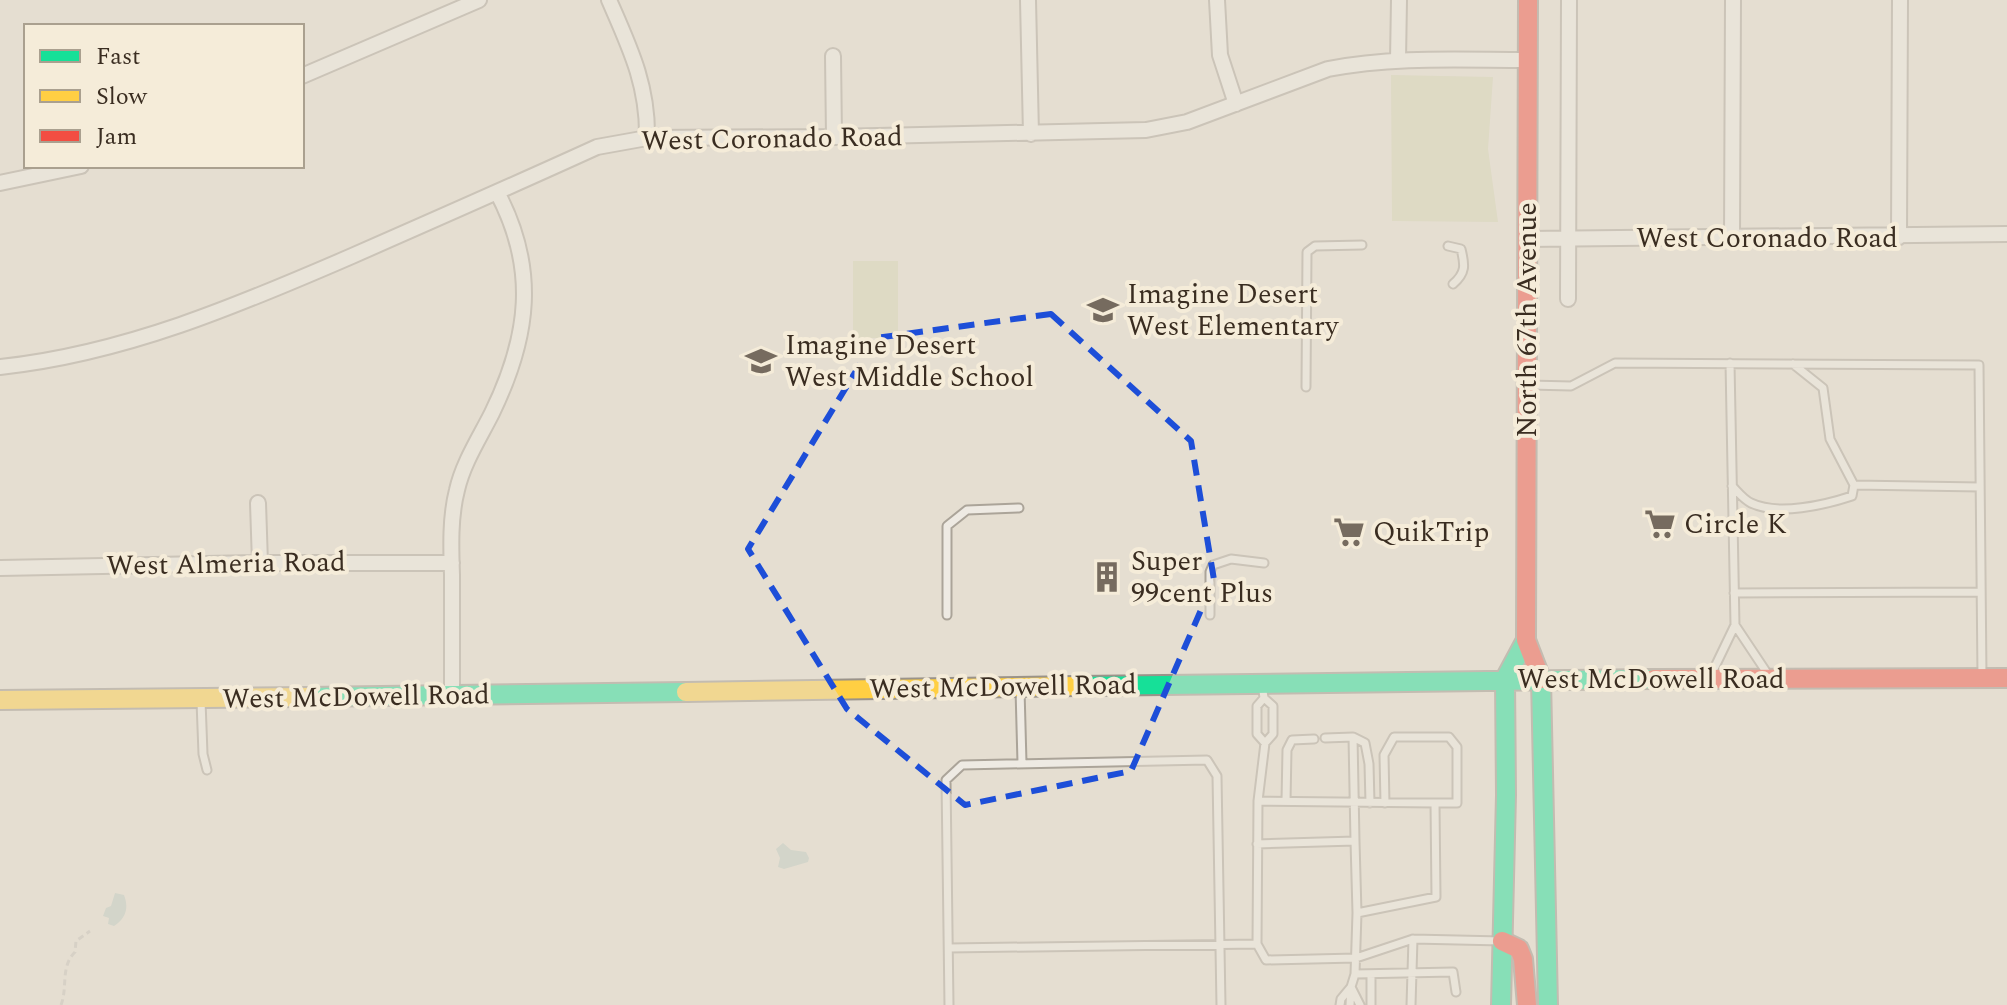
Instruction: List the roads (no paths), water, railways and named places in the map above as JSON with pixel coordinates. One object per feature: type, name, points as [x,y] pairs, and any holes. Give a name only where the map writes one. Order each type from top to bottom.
[{"type":"main road","name":"North 67th Avenue","points":[[1528,0],[1526,640],[1541,679],[1548,1005]]},
{"type":"main road","name":"North 67th Avenue","points":[[1501,1005],[1506,795],[1505,679],[1526,640]]},
{"type":"main road","name":"West McDowell Road","points":[[0,700],[1020,687],[1263,690],[1505,679],[2007,678]]},
{"type":"main road","points":[[1502,941],[1519,949],[1523,959],[1527,1005]]},
{"type":"street","points":[[304,75],[479,0]]},
{"type":"street","points":[[609,0],[640,74],[647,104],[647,138]]},
{"type":"street","points":[[1028,0],[1031,134]]},
{"type":"street","points":[[1217,0],[1220,55],[1236,104]]},
{"type":"street","points":[[1398,60],[1399,0]]},
{"type":"street","name":"North 67th Avenue","points":[[1568,299],[1569,0]]},
{"type":"street","points":[[1732,239],[1733,0]]},
{"type":"street","points":[[1899,237],[1900,0]]},
{"type":"street","points":[[833,56],[834,137]]},
{"type":"street","name":"West Coronado Road","points":[[0,367],[34,364],[185,325],[280,287],[597,147],[647,138],[1146,130],[1187,122],[1328,69],[1398,60],[1528,60]]},
{"type":"street","points":[[0,183],[71,168]]},
{"type":"street","points":[[452,696],[452,563],[457,488],[508,380],[523,331],[526,303],[523,267],[508,213],[497,192]]},
{"type":"street","name":"West Coronado Road","points":[[1527,239],[2007,234]]},
{"type":"street","points":[[258,503],[260,563]]},
{"type":"street","name":"West Almeria Road","points":[[0,568],[452,563]]},
{"type":"lane","points":[[1306,387],[1307,252],[1315,246],[1362,245]]},
{"type":"lane","points":[[1448,246],[1461,249],[1465,267],[1461,277],[1453,284]]},
{"type":"lane","points":[[1527,384],[1571,386],[1615,363],[1979,365],[1982,678]]},
{"type":"lane","points":[[1709,679],[1735,625],[1730,363]]},
{"type":"lane","points":[[1732,486],[1752,504],[1768,508],[1829,503],[1852,496],[1854,485],[1830,439],[1823,388],[1792,364]]},
{"type":"lane","points":[[1854,485],[1980,487]]},
{"type":"lane","points":[[947,615],[947,526],[967,510],[1019,508]]},
{"type":"lane","points":[[1210,615],[1210,572],[1213,565],[1231,559],[1264,563]]},
{"type":"lane","points":[[1734,593],[1981,592]]},
{"type":"lane","points":[[1735,625],[1771,679]]},
{"type":"lane","points":[[1020,687],[1022,763]]},
{"type":"lane","points":[[1263,690],[1257,706],[1257,734],[1265,743]]},
{"type":"lane","points":[[1263,690],[1273,706],[1273,734],[1265,743],[1258,801],[1257,944],[1266,960],[1356,958],[1413,939],[1502,941]]},
{"type":"lane","points":[[201,698],[203,754],[207,770]]},
{"type":"lane","points":[[1350,1005],[1355,974],[1357,913],[1353,737]]},
{"type":"lane","points":[[1325,738],[1353,737],[1365,743],[1370,803]]},
{"type":"lane","points":[[1258,801],[1370,803],[1385,803],[1457,803],[1457,747],[1449,737],[1394,737],[1384,755],[1385,803]]},
{"type":"lane","points":[[1286,801],[1287,750],[1292,740],[1314,739]]},
{"type":"lane","points":[[949,1005],[946,780],[962,765],[1207,760],[1217,776],[1221,1005]]},
{"type":"lane","points":[[1357,913],[1436,897],[1435,803]]},
{"type":"lane","points":[[1257,844],[1355,841]]},
{"type":"lane","points":[[1411,1005],[1413,939]]},
{"type":"lane","points":[[949,948],[1257,944]]},
{"type":"lane","points":[[1355,974],[1453,972],[1456,992]]},
{"type":"lane","points":[[1371,974],[1371,1005]]},
{"type":"lane","points":[[1340,1005],[1351,987]]},
{"type":"lane","points":[[1351,987],[1360,1005]]},
{"type":"place","name":"Imagine Desert West Elementary","points":[[1103,310]]},
{"type":"place","name":"Imagine Desert West Middle School","points":[[761,361]]},
{"type":"place","name":"Circle K","points":[[1660,524]]},
{"type":"place","name":"QuikTrip","points":[[1349,532]]},
{"type":"place","name":"Super 99cent Plus","points":[[1107,577]]}]
